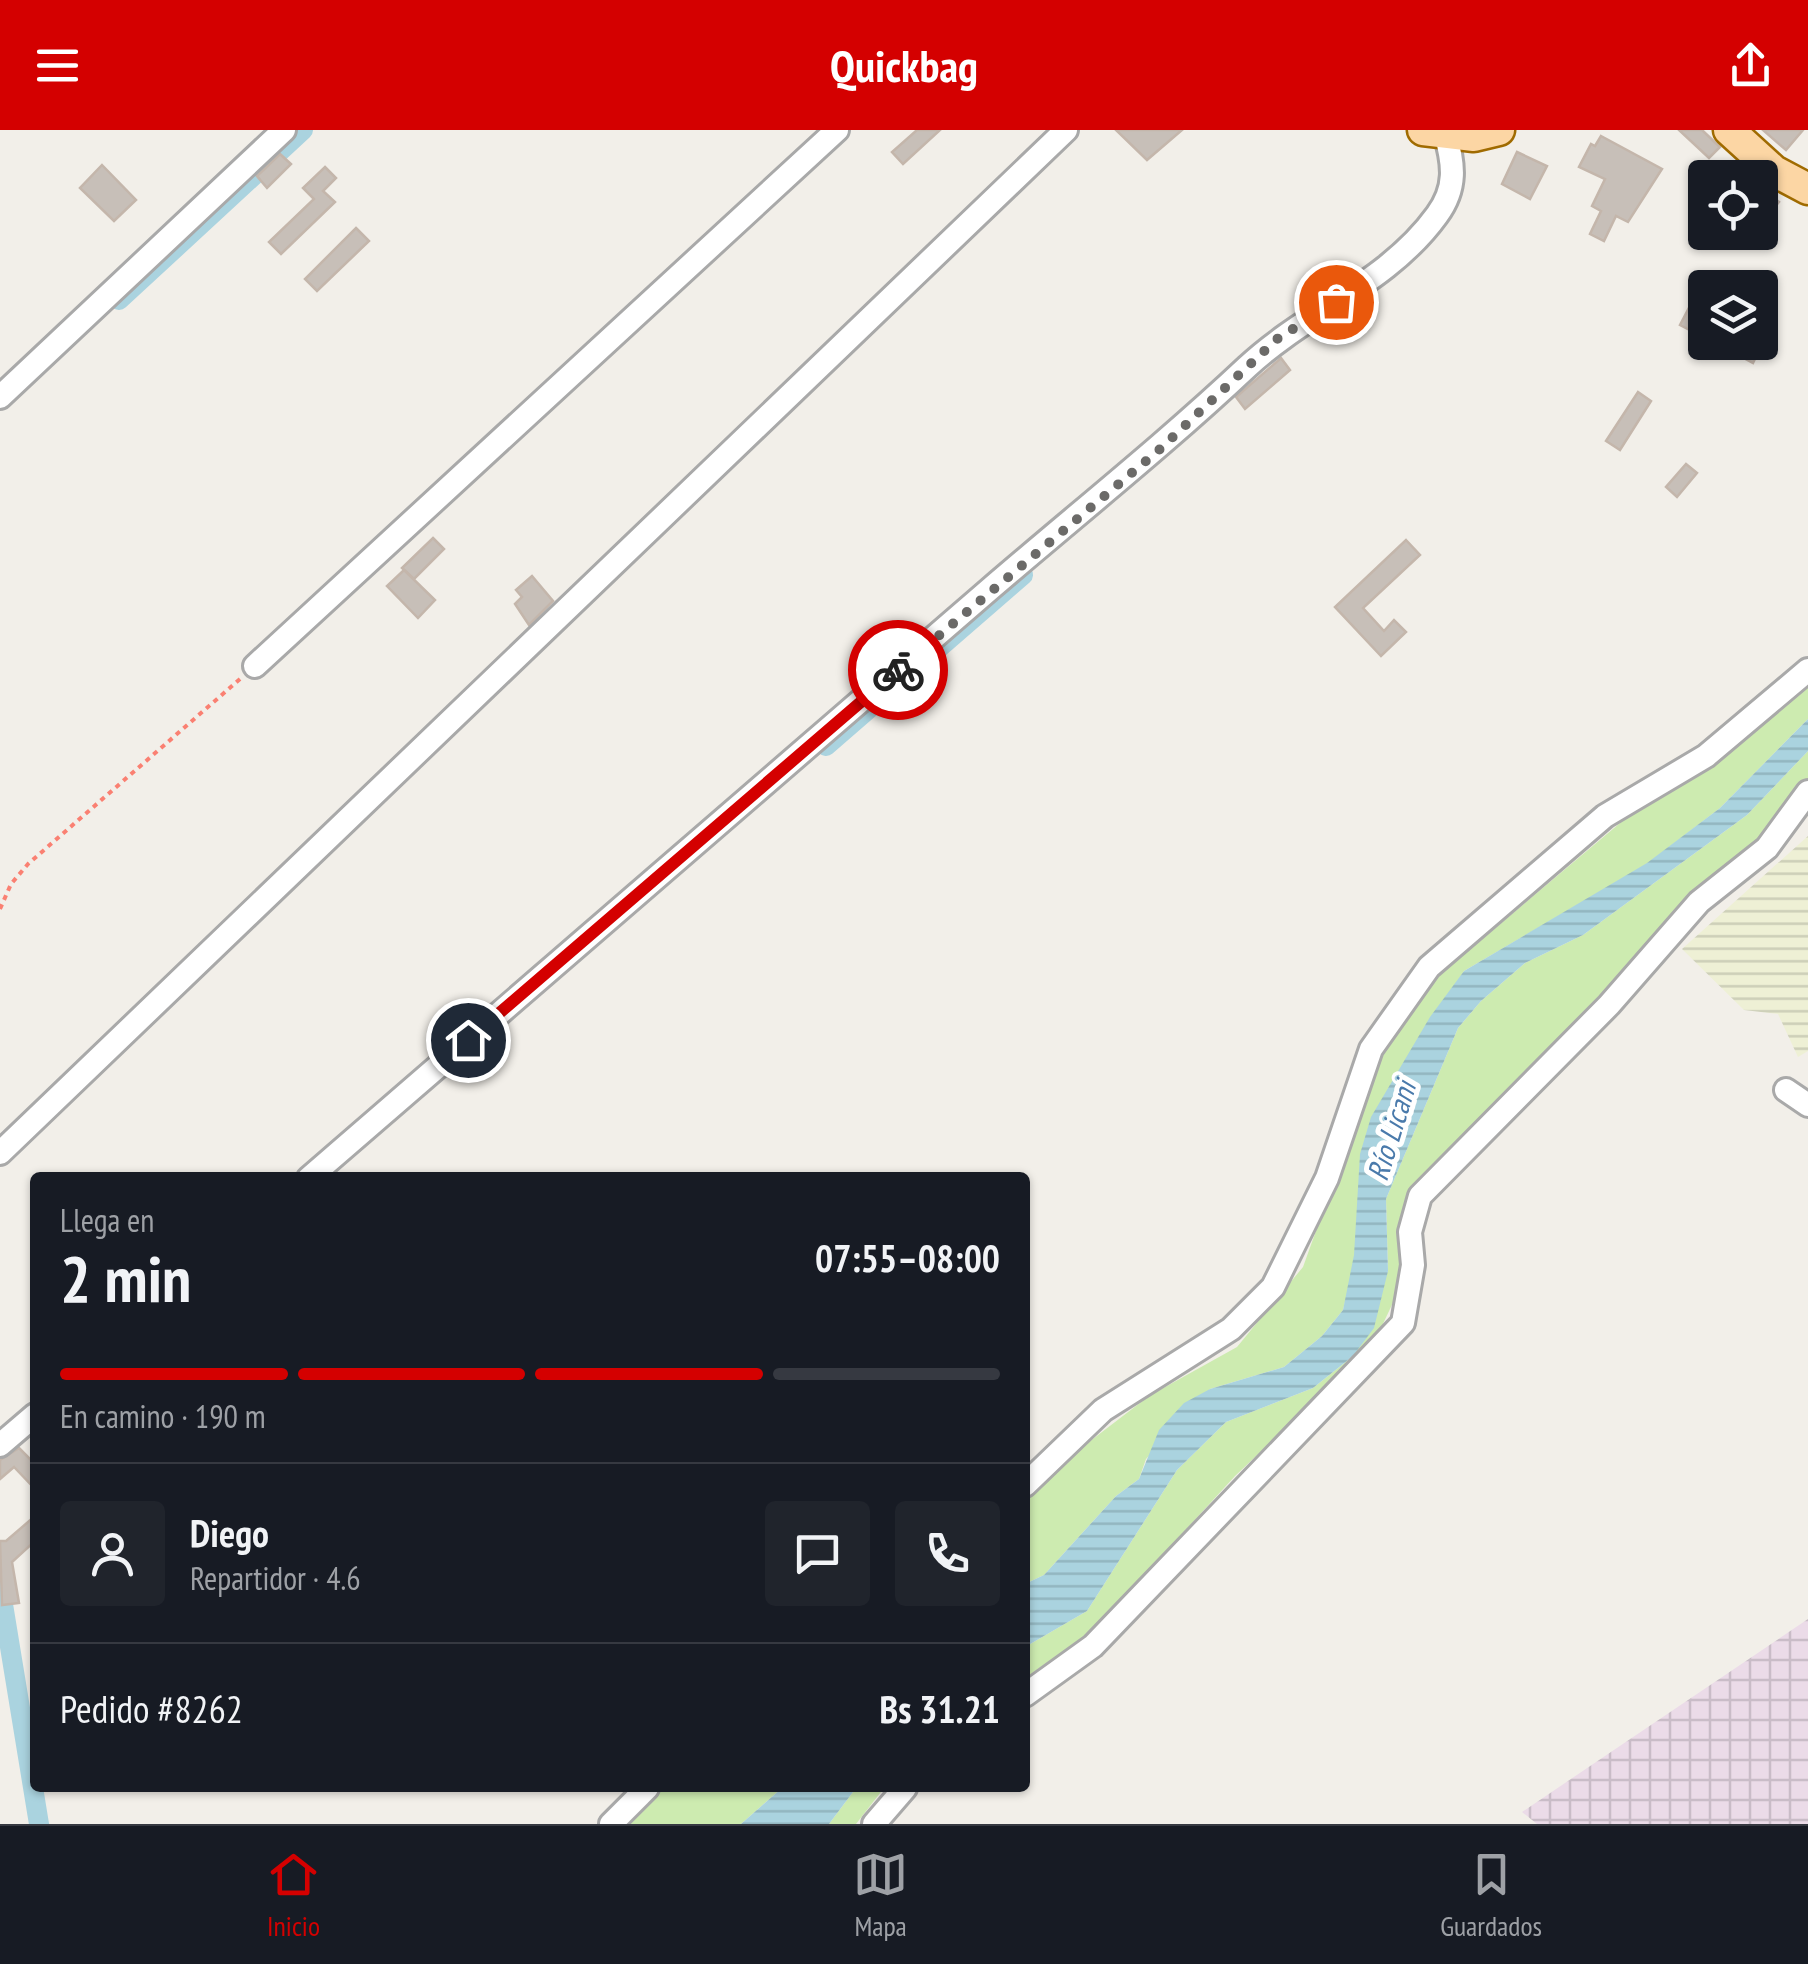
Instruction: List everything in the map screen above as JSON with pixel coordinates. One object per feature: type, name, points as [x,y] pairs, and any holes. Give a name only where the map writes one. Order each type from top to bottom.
[{"type":"main road","points":[[1434,132],[1474,136],[1500,130]]},
{"type":"main road","points":[[1729,130],[1774,172],[1808,189]]},
{"type":"street","points":[[0,397],[284,130]]},
{"type":"street","points":[[255,666],[837,130]]},
{"type":"street","points":[[0,1153],[1066,130]]},
{"type":"street","points":[[316,1172],[1025,559],[1159,450],[1277,339],[1398,259],[1450,192],[1455,167],[1434,132]]},
{"type":"street","points":[[1030,1480],[1104,1410],[1231,1329],[1264,1298],[1328,1178],[1371,1048],[1430,967],[1605,816],[1706,756],[1808,670]]},
{"type":"street","points":[[1030,1691],[1093,1646],[1403,1323],[1413,1265],[1410,1232],[1420,1196],[1609,1005],[1699,902],[1766,848],[1808,792]]},
{"type":"street","points":[[1786,1090],[1808,1104]]},
{"type":"street","points":[[0,1445],[30,1419]]},
{"type":"street","points":[[611,1824],[643,1792]]},
{"type":"street","points":[[874,1824],[902,1792]]},
{"type":"path","points":[[0,909],[10,884],[28,864],[255,666]]},
{"type":"shaded area","points":[[1808,1619],[1808,1824],[1537,1824],[1522,1812]]},
{"type":"green space","points":[[1808,680],[1808,719],[1720,808],[1647,864],[1464,971],[1403,1064],[1343,1310],[1322,1336],[1284,1367],[1210,1389],[1146,1459],[1139,1479],[1116,1496],[1044,1575],[1030,1582],[1030,1487],[1149,1396],[1237,1347],[1303,1267],[1375,1067],[1424,988],[1626,818],[1771,718]]},
{"type":"green space","points":[[1808,751],[1808,794],[1713,879],[1439,1161],[1398,1292],[1373,1345],[1235,1476],[1094,1630],[1030,1675],[1030,1644],[1087,1611],[1177,1470],[1226,1422],[1313,1388],[1353,1356],[1388,1271],[1386,1199],[1458,1028],[1481,1001],[1525,963],[1583,935],[1747,815]]},
{"type":"green space","points":[[1808,836],[1808,1051],[1798,1057],[1778,1014],[1744,1010],[1682,949]]},
{"type":"green space","points":[[653,1792],[777,1792],[741,1824],[617,1824]]},
{"type":"green space","points":[[853,1792],[881,1792],[856,1824],[829,1824]]},
{"type":"water","name":"Río Licani","points":[[1808,719],[1808,751],[1747,815],[1583,935],[1525,963],[1481,1001],[1458,1028],[1386,1199],[1388,1271],[1374,1328],[1353,1356],[1313,1388],[1226,1422],[1177,1470],[1087,1611],[1030,1644],[1030,1582],[1044,1575],[1116,1496],[1139,1479],[1159,1430],[1184,1403],[1210,1389],[1284,1367],[1322,1336],[1343,1310],[1354,1255],[1360,1154],[1371,1117],[1430,1017],[1464,971],[1647,863],[1720,808]]},
{"type":"water","points":[[777,1792],[853,1792],[829,1824],[741,1824]]},
{"type":"building","points":[[917,130],[940,130],[903,164],[892,152]]},
{"type":"building","points":[[1116,130],[1182,130],[1147,160]]},
{"type":"building","points":[[1679,130],[1702,130],[1720,147],[1709,158]]},
{"type":"building","points":[[1763,130],[1803,130],[1786,150]]},
{"type":"building","points":[[1601,136],[1662,169],[1628,222],[1616,216],[1604,241],[1590,234],[1601,211],[1592,206],[1605,179],[1579,167],[1591,144],[1595,146]]},
{"type":"building","points":[[1517,152],[1547,166],[1530,199],[1502,184]]},
{"type":"building","points":[[280,154],[291,164],[267,188],[257,176]]},
{"type":"building","points":[[102,165],[136,200],[114,221],[80,188]]},
{"type":"building","points":[[325,167],[336,178],[323,191],[335,202],[281,254],[269,242],[314,199],[303,188]]},
{"type":"building","points":[[356,228],[369,241],[317,291],[305,279]]},
{"type":"building","points":[[1688,310],[1688,329],[1680,325]]},
{"type":"building","points":[[1281,358],[1290,370],[1245,409],[1236,397]]},
{"type":"building","points":[[1638,392],[1651,401],[1620,450],[1606,441]]},
{"type":"building","points":[[1686,464],[1697,473],[1677,497],[1666,487]]},
{"type":"building","points":[[433,538],[444,549],[414,579],[402,568]]},
{"type":"building","points":[[1406,540],[1420,555],[1363,608],[1384,631],[1394,620],[1406,632],[1381,656],[1335,607]]},
{"type":"building","points":[[404,570],[435,600],[418,618],[387,586]]},
{"type":"building","points":[[532,576],[553,601],[529,625],[515,604],[522,597],[516,590]]},
{"type":"building","points":[[19,1448],[30,1459],[30,1484],[14,1467],[0,1479],[0,1460]]},
{"type":"building","points":[[30,1520],[30,1546],[12,1562],[19,1603],[2,1605],[0,1541],[6,1541]]},
{"type":"waterway","points":[[119,300],[303,130]]},
{"type":"waterway","points":[[826,746],[1023,575]]},
{"type":"waterway","points":[[0,1586],[30,1769]]},
{"type":"waterway","points":[[34,1792],[39,1824]]},
{"type":"way so far","points":[[898,670],[1025,559],[1159,450],[1277,339],[1336,302]]},
{"type":"route","points":[[468,1040],[898,670]]}]
